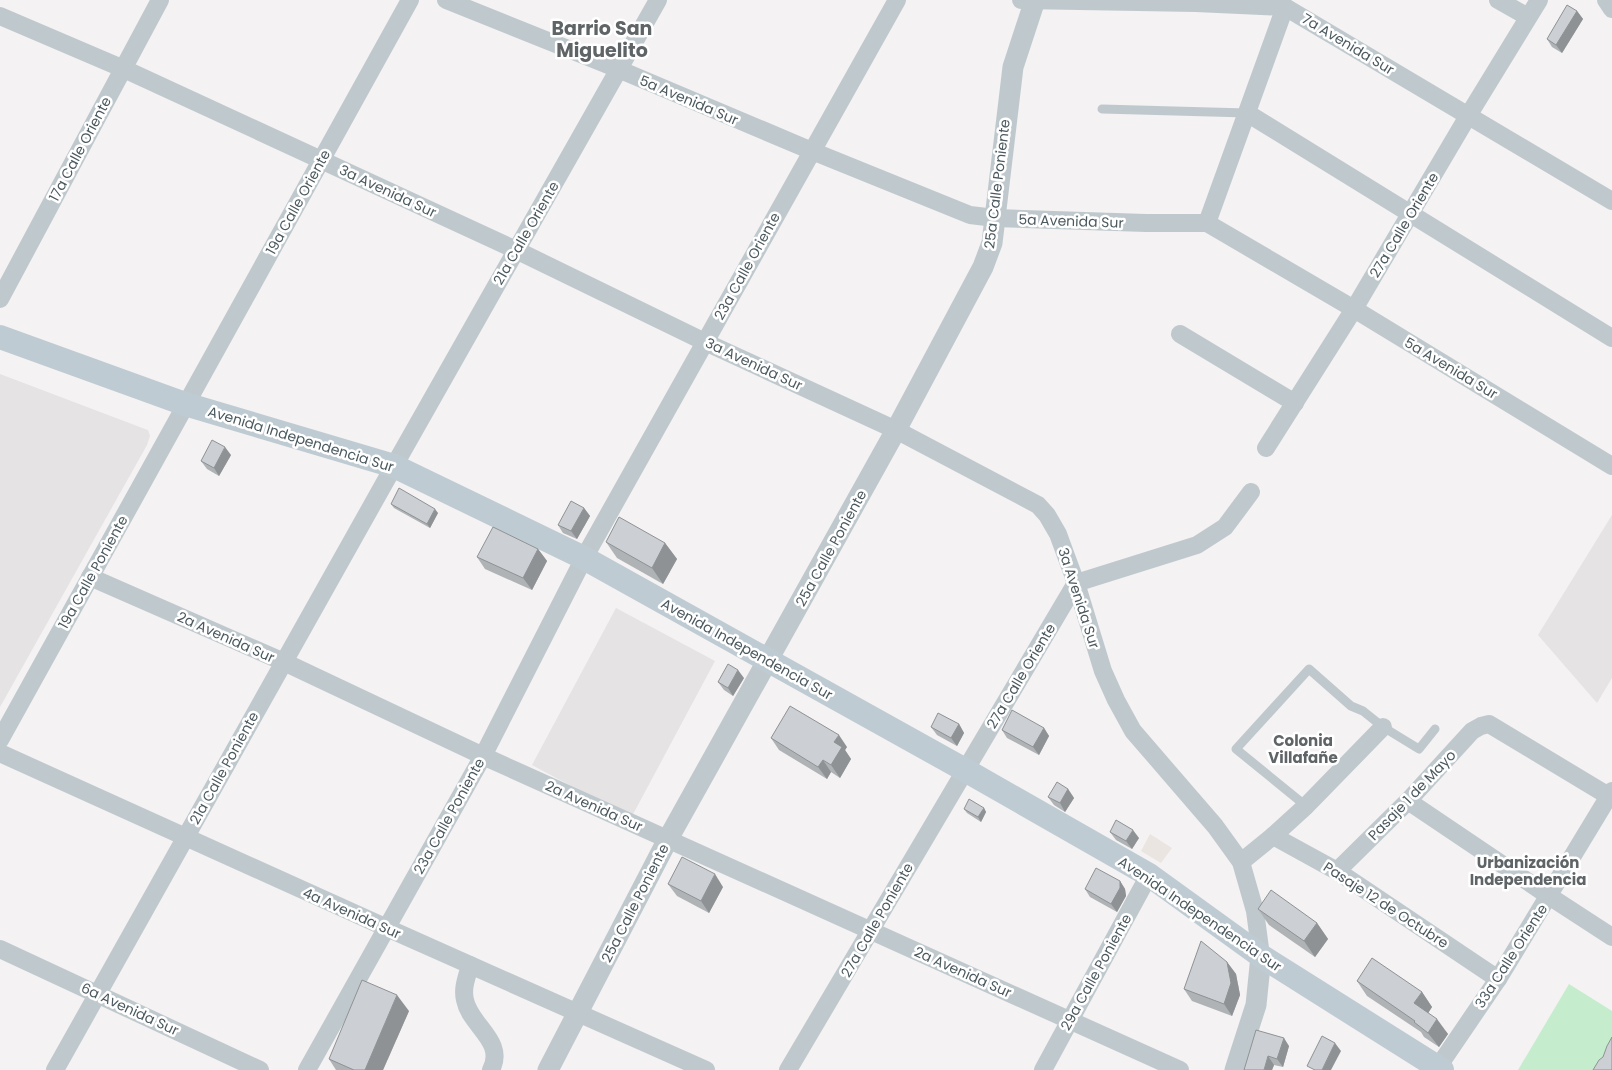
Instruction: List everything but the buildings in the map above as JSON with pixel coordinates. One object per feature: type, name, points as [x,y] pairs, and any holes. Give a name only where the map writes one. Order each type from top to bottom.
[{"type":"main road","name":"Avenida Independencia Sur","points":[[0,337],[185,404],[394,466],[584,558],[965,770],[1149,875],[1261,956],[1438,1069]]},
{"type":"street","name":"17a Calle Oriente","points":[[0,299],[160,0]]},
{"type":"street","name":"19a Calle Oriente","points":[[185,404],[410,0]]},
{"type":"street","name":"5a Avenida Sur","points":[[446,0],[961,212],[978,217],[1146,223],[1207,223],[1354,309],[1612,466]]},
{"type":"street","name":"21a Calle Oriente","points":[[394,466],[658,0]]},
{"type":"street","name":"23a Calle Oriente","points":[[584,558],[896,0]]},
{"type":"street","name":"7a Avenida Sur","points":[[1021,0],[1196,2],[1285,7],[1612,201]]},
{"type":"street","name":"25a Calle Poniente","points":[[548,1070],[668,839],[896,430],[983,267],[992,243],[1013,67],[1035,0]]},
{"type":"street","points":[[1498,0],[1528,17]]},
{"type":"street","name":"27a Calle Oriente","points":[[1266,448],[1354,309],[1539,0]]},
{"type":"street","points":[[1606,0],[1612,9]]},
{"type":"street","points":[[1207,223],[1285,7]]},
{"type":"street","name":"3a Avenida Sur","points":[[0,16],[124,69],[516,250],[705,342],[896,430],[1038,505],[1047,515],[1058,534],[1076,583],[1103,671],[1133,731],[1215,826],[1241,862],[1255,910],[1261,956]]},
{"type":"street","points":[[1247,113],[1612,338]]},
{"type":"street","points":[[1180,334],[1294,402]]},
{"type":"street","name":"19a Calle Poniente","points":[[0,740],[185,404]]},
{"type":"street","name":"21a Calle Poniente","points":[[56,1070],[394,466]]},
{"type":"street","points":[[1076,583],[1197,545],[1225,527],[1251,492]]},
{"type":"street","name":"23a Calle Poniente","points":[[307,1070],[483,756],[584,558]]},
{"type":"street","name":"2a Avenida Sur","points":[[90,577],[284,662],[483,756],[1180,1070]]},
{"type":"street","name":"27a Calle Oriente","points":[[965,770],[1076,583]]},
{"type":"street","name":"Pasaje 1 de Mayo","points":[[1337,871],[1408,801],[1472,731],[1481,726],[1489,724],[1611,795]]},
{"type":"street","points":[[1241,862],[1306,806],[1382,727]]},
{"type":"street","name":"4a Avenida Sur","points":[[0,753],[706,1070]]},
{"type":"street","name":"27a Calle Poniente","points":[[788,1070],[965,770]]},
{"type":"street","name":"33a Calle Oriente","points":[[1438,1069],[1498,979],[1611,795]]},
{"type":"street","points":[[1408,801],[1612,937]]},
{"type":"street","name":"Pasaje 12 de Octubre","points":[[1273,836],[1337,871],[1498,979]]},
{"type":"street","name":"29a Calle Poniente","points":[[1043,1070],[1149,875]]},
{"type":"street","name":"6a Avenida Sur","points":[[0,949],[260,1070]]},
{"type":"street","points":[[1235,1070],[1256,1005],[1261,956]]},
{"type":"street","points":[[470,965],[464,989],[464,1000],[469,1012],[494,1048],[496,1056],[491,1070]]},
{"type":"lane","points":[[1102,109],[1247,113]]},
{"type":"lane","points":[[1306,806],[1236,749],[1309,669],[1351,706],[1363,711],[1382,727],[1419,749],[1436,729]]},
{"type":"shaded area","points":[[0,374],[148,430],[150,436],[147,445],[0,707]]},
{"type":"shaded area","points":[[1612,515],[1612,678],[1597,703],[1538,635]]},
{"type":"shaded area","points":[[616,608],[715,661],[631,818],[532,765]]},
{"type":"shaded area","points":[[1150,834],[1172,848],[1161,863],[1141,851]]},
{"type":"green space","points":[[1569,984],[1612,1011],[1612,1050],[1601,1070],[1518,1070]]},
{"type":"district","name":"Barrio San Miguelito","points":[[602,39]]},
{"type":"district","name":"Colonia Villafañe","points":[[1303,750]]},
{"type":"district","name":"Urbanización Independencia","points":[[1528,872]]}]
